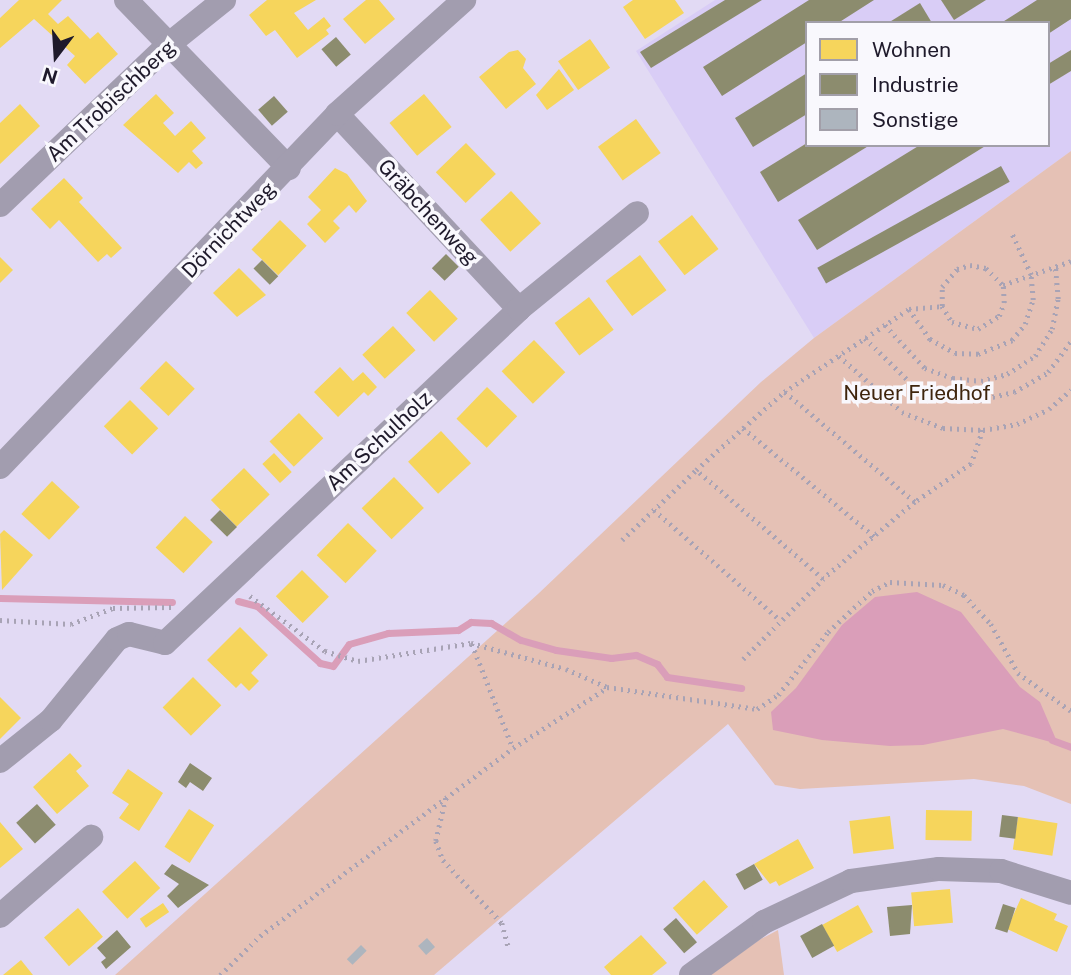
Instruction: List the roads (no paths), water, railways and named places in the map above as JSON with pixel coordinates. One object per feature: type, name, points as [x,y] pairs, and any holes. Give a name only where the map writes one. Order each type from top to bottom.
[{"type":"street","points":[[126,0],[289,168]]},
{"type":"street","name":"Am Trobischberg","points":[[0,205],[168,45],[224,0]]},
{"type":"street","name":"Dörnichtweg","points":[[0,467],[289,168],[337,114],[464,0]]},
{"type":"street","name":"Gräbchenweg","points":[[337,114],[519,309]]},
{"type":"street","name":"Am Schulholz","points":[[0,761],[51,720],[117,639],[129,634],[165,643],[519,309],[637,213]]},
{"type":"street","points":[[0,916],[92,837]]},
{"type":"street","points":[[691,975],[764,922],[851,881],[939,869],[1001,871],[1071,893]]},
{"type":"waterway","points":[[0,598],[172,602]]},
{"type":"waterway","points":[[238,601],[257,606],[320,663],[333,666],[349,644],[388,633],[458,630],[471,622],[491,623],[521,640],[556,650],[611,658],[636,655],[657,664],[667,677],[741,688]]},
{"type":"waterway","points":[[1052,740],[1071,747]]},
{"type":"park label","name":"Neuer Friedhof","points":[[917,393]]}]
